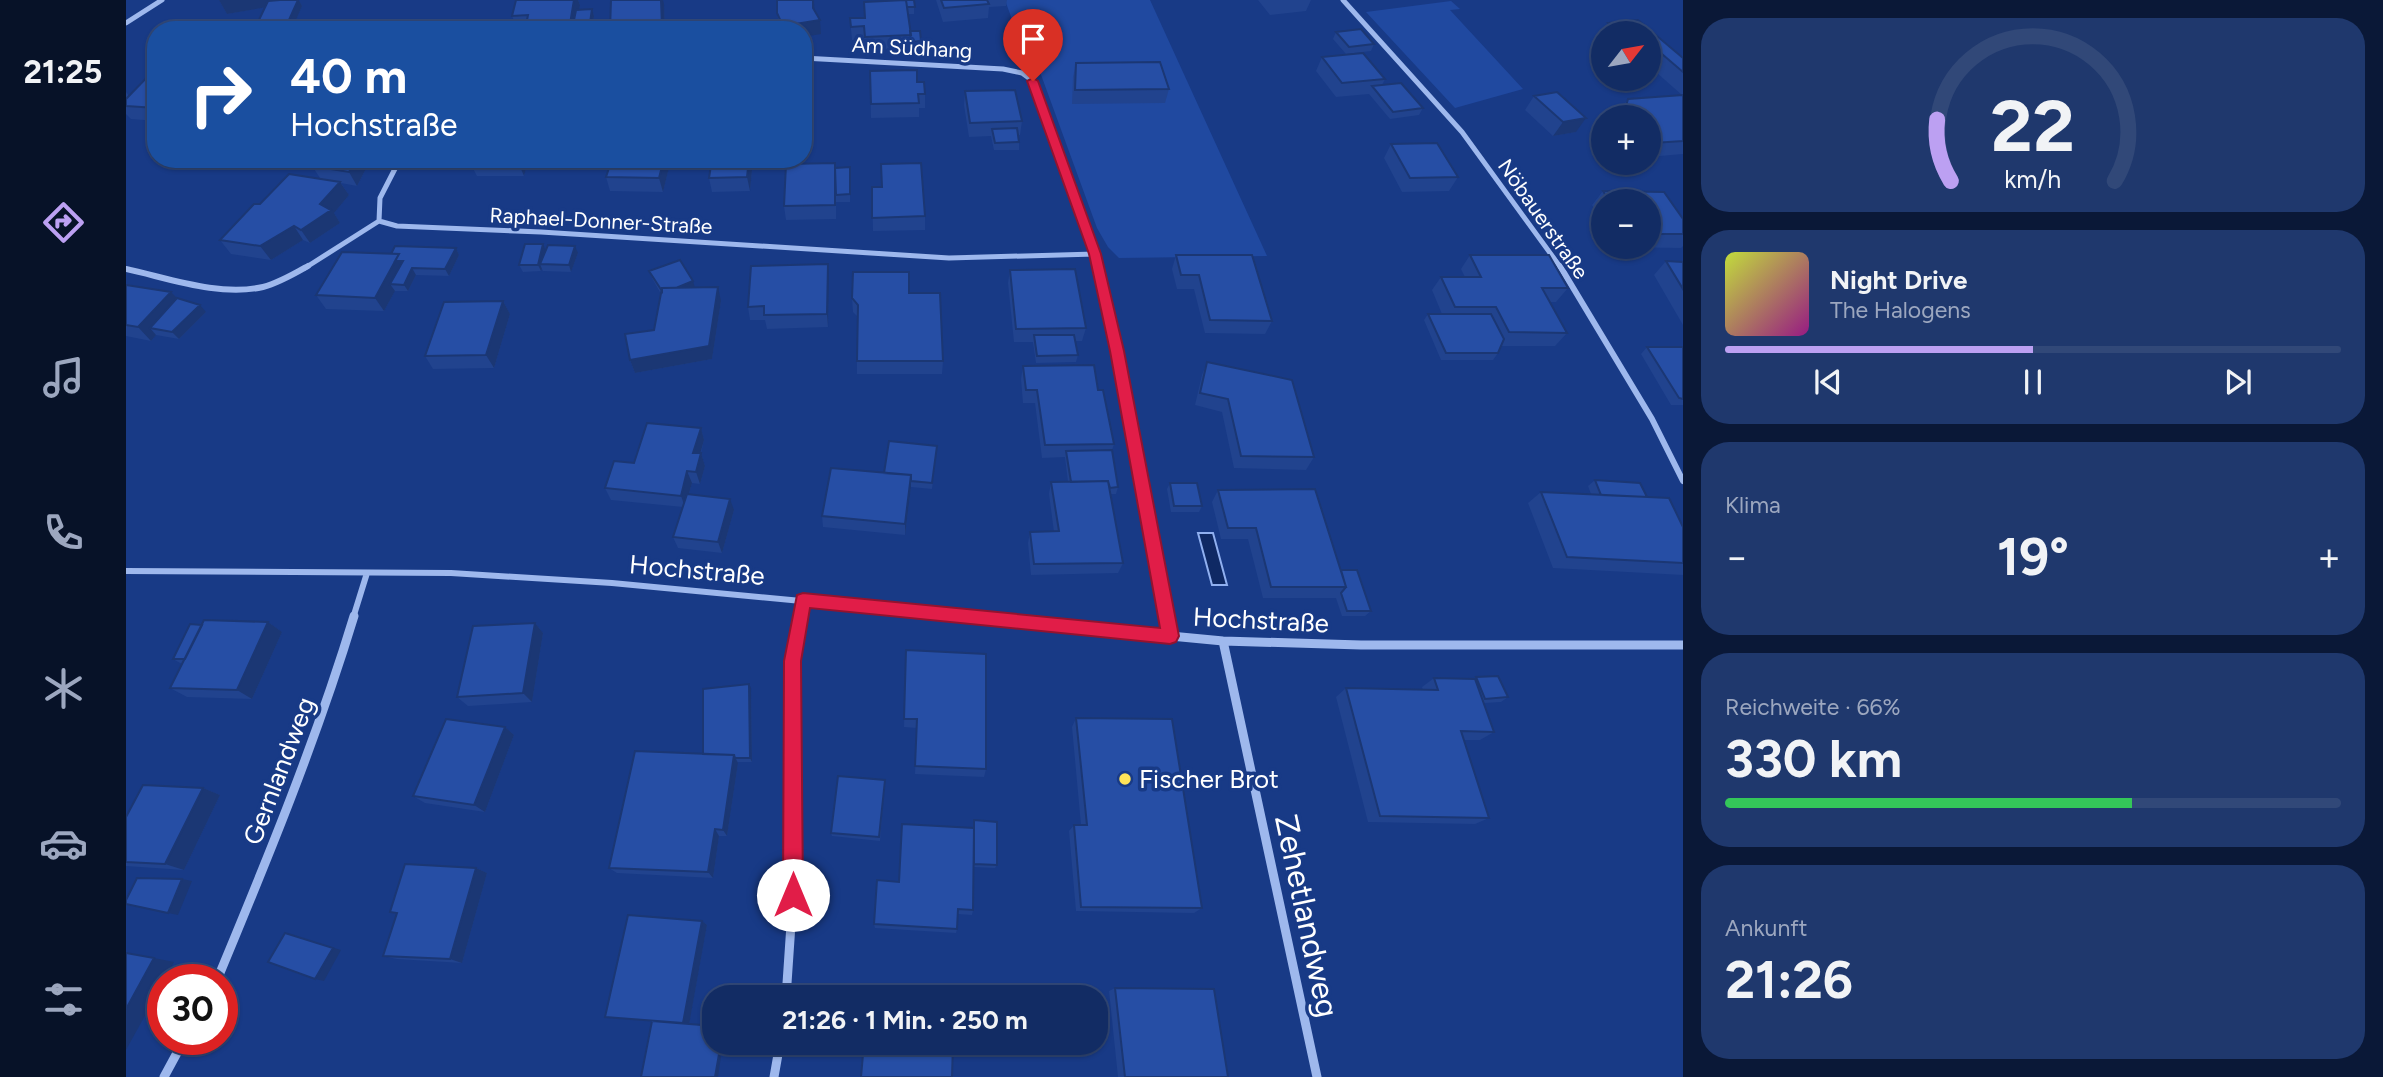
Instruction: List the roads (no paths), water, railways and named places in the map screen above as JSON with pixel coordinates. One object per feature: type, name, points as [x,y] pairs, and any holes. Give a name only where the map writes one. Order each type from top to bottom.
[{"type":"street","points":[[126,23],[162,0]]},
{"type":"street","name":"Nöbauerstraße","points":[[1343,0],[1462,132],[1559,265],[1652,419],[1683,481]]},
{"type":"street","name":"Am Südhang","points":[[812,59],[1018,71],[1028,75],[1033,81],[1095,254]]},
{"type":"street","points":[[126,269],[227,289],[251,289],[292,274],[353,234],[379,221],[376,213],[378,202],[395,168]]},
{"type":"street","name":"Raphael-Donner-Straße","points":[[379,221],[397,226],[541,232],[948,258],[1095,254]]},
{"type":"street","points":[[1095,254],[1117,351],[1170,636]]},
{"type":"street","name":"Hochstraße","points":[[126,571],[451,573],[599,582],[1223,642],[1683,645]]},
{"type":"street","name":"Gernlandweg","points":[[224,964],[284,820],[330,696],[367,573]]},
{"type":"street","points":[[787,985],[793,895],[793,661],[803,600]]},
{"type":"street","name":"Zehetlandweg","points":[[1223,642],[1317,1077]]},
{"type":"street","points":[[164,1077],[176,1055]]},
{"type":"street","points":[[774,1077],[778,1055]]},
{"type":"place","name":"Fischer Brot","points":[[1125,779]]}]
